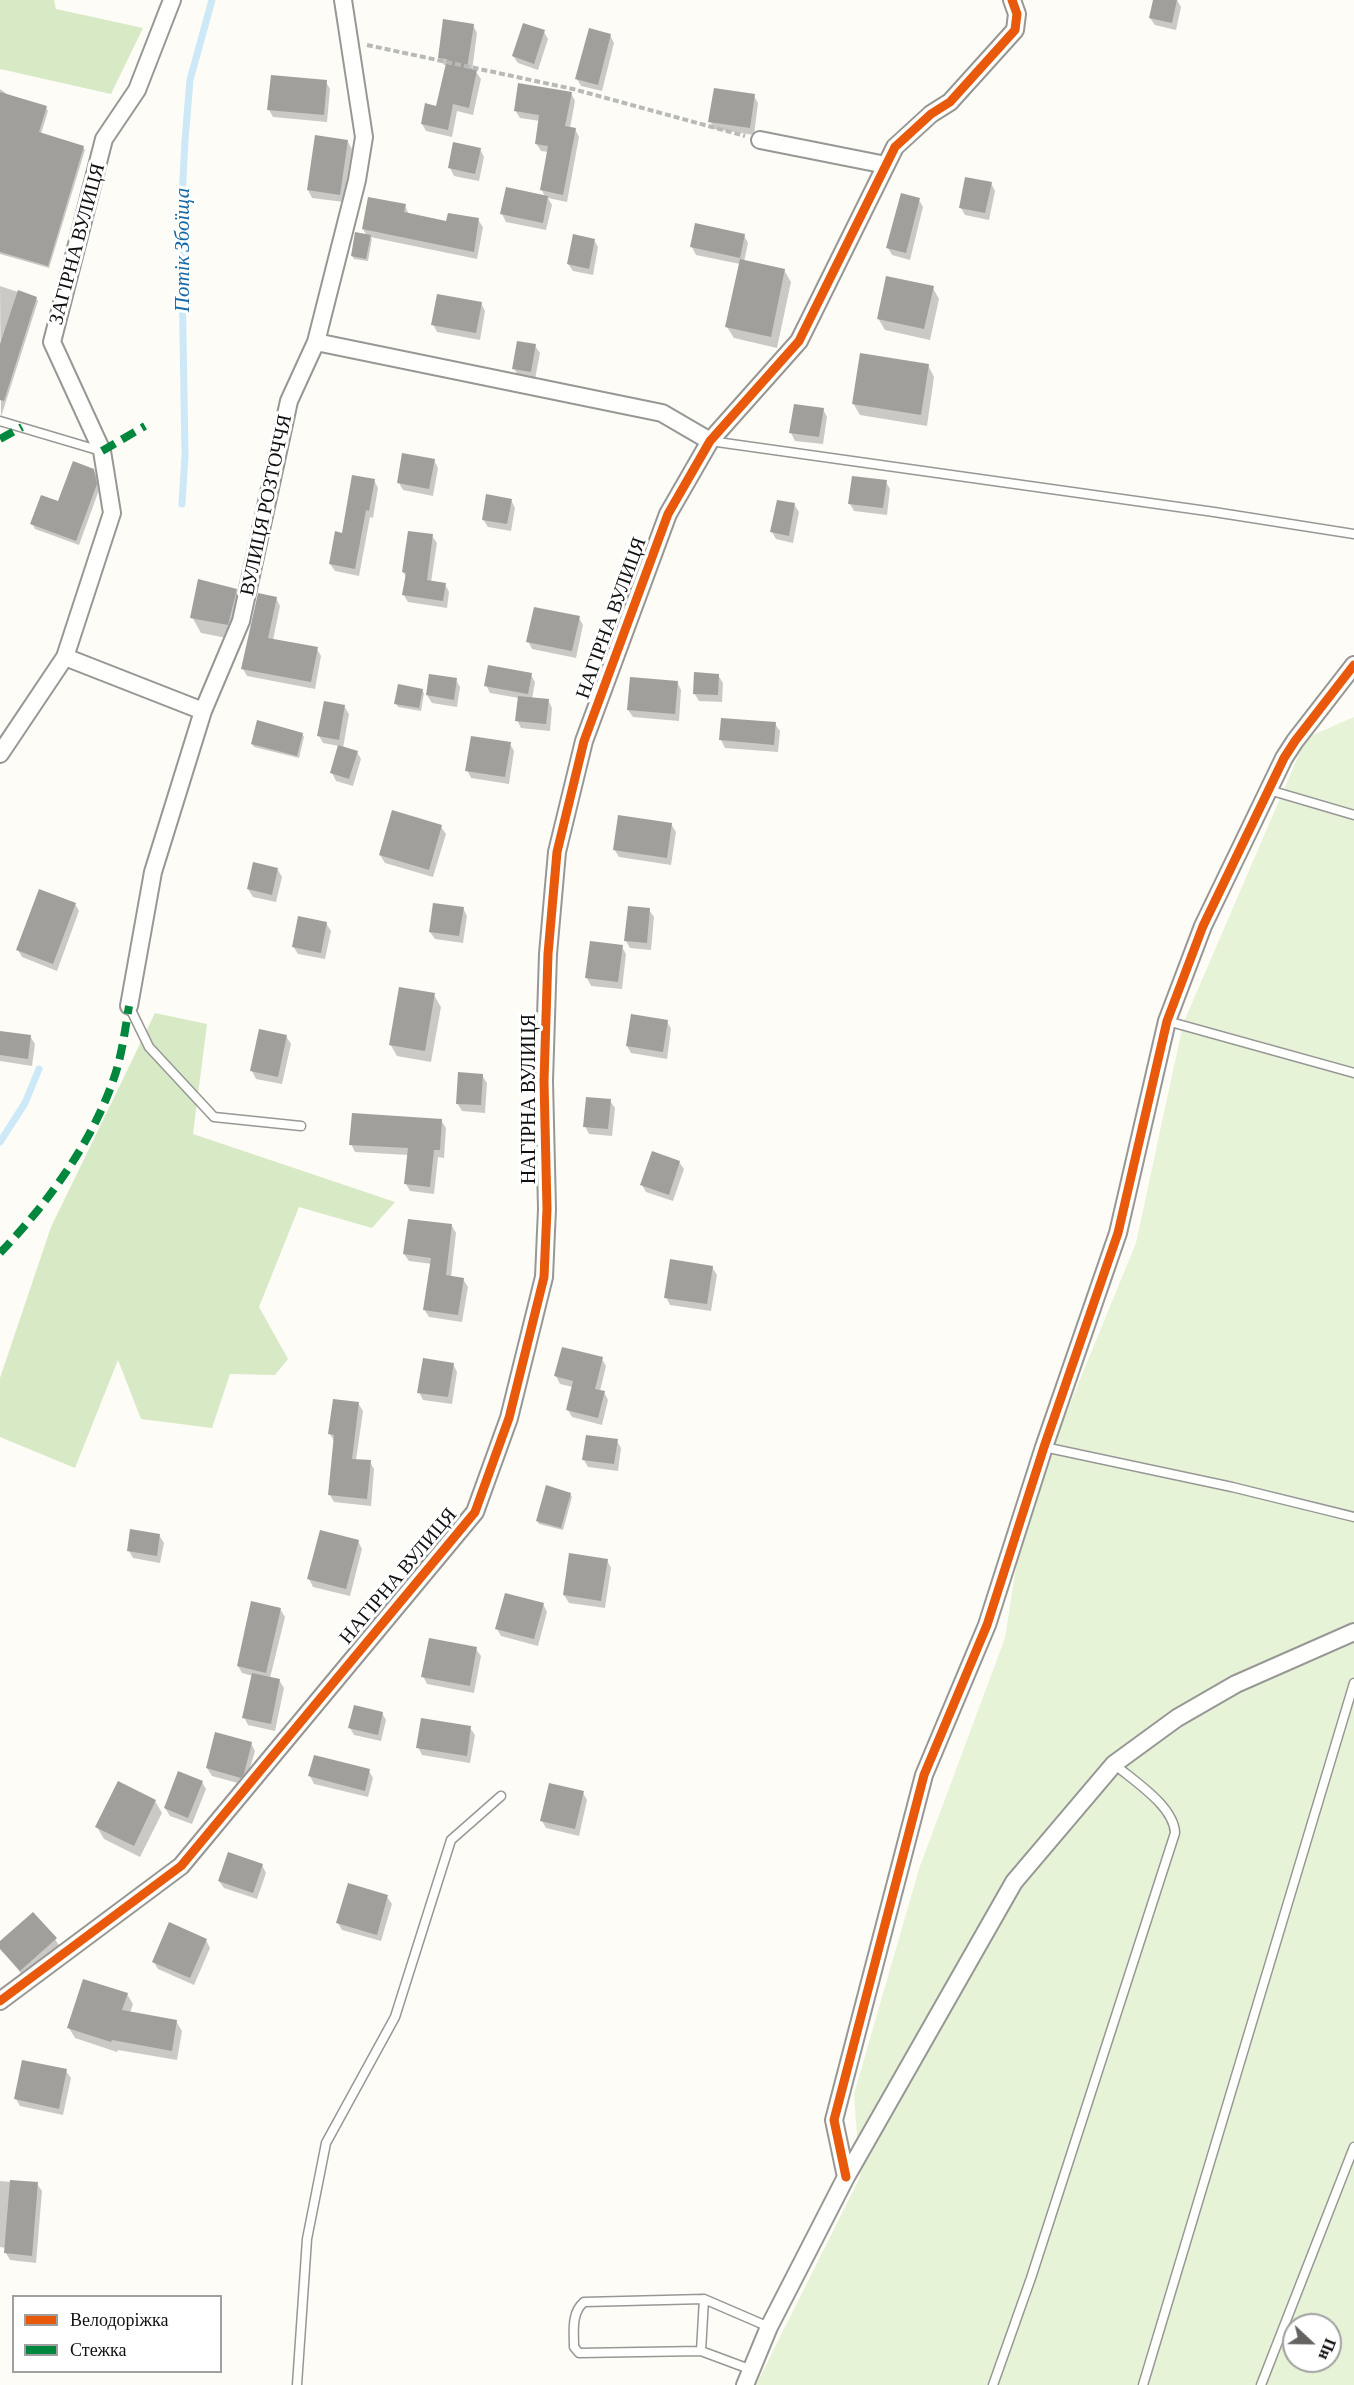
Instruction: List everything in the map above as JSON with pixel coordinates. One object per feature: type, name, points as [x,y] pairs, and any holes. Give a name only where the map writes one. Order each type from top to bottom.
[{"type":"street","name":"ЗАГІРНА ВУЛИЦЯ","points":[[0,754],[64,657],[112,513],[102,452],[52,342],[104,140],[137,90],[172,0]]},
{"type":"street","name":"ВУЛИЦЯ РОЗТОЧЧЯ","points":[[129,1006],[153,872],[203,711],[241,621],[289,402],[316,342],[357,180],[364,137],[343,0]]},
{"type":"street","name":"НАГІРНА ВУЛИЦЯ","points":[[0,2001],[182,1866],[475,1512],[509,1418],[544,1277],[547,1209],[544,1081],[547,966],[557,852],[584,741],[664,525],[710,441],[799,341],[895,147],[931,114],[950,102],[1015,30],[1017,14],[1012,0]]},
{"type":"street","points":[[760,140],[886,165]]},
{"type":"street","points":[[316,342],[662,413],[710,441]]},
{"type":"street","points":[[64,657],[203,711]]},
{"type":"street","points":[[846,2176],[834,2120],[924,1775],[987,1625],[1044,1447],[1118,1233],[1167,1021],[1203,926],[1269,790],[1295,741],[1354,665]]},
{"type":"street","points":[[748,2377],[769,2327],[846,2176],[1014,1882],[1114,1764],[1177,1718],[1236,1684],[1354,1632]]},
{"type":"lane","points":[[0,421],[102,452]]},
{"type":"lane","points":[[710,441],[1354,534]]},
{"type":"lane","points":[[1269,790],[1354,815]]},
{"type":"lane","points":[[129,1006],[149,1047],[214,1117],[302,1126]]},
{"type":"lane","points":[[1167,1021],[1354,1072]]},
{"type":"lane","points":[[1044,1447],[1232,1487],[1354,1517]]},
{"type":"lane","points":[[1143,2385],[1354,1683]]},
{"type":"lane","points":[[993,2385],[1035,2267],[1175,1833],[1175,1822],[1167,1809],[1114,1764]]},
{"type":"lane","points":[[297,2385],[307,2239],[326,2143],[395,2017],[451,1840],[501,1796]]},
{"type":"lane","points":[[1261,2385],[1354,2147]]},
{"type":"lane","points":[[748,2377],[701,2351],[579,2354],[574,2347],[574,2316],[578,2307],[584,2302],[704,2300],[769,2327]]},
{"type":"lane","points":[[701,2351],[704,2300]]},
{"type":"path","points":[[349,41],[573,90],[760,140]]},
{"type":"green space","points":[[0,0],[54,0],[56,9],[143,28],[111,94],[0,69]]},
{"type":"green space","points":[[1354,717],[1354,2385],[756,2385],[860,2177],[854,2094],[919,1869],[1005,1638],[1024,1516],[1136,1243],[1183,1024],[1306,738]]},
{"type":"green space","points":[[155,1013],[207,1024],[193,1134],[395,1202],[372,1228],[299,1207],[259,1307],[288,1359],[275,1375],[230,1374],[212,1428],[141,1419],[118,1360],[75,1468],[0,1437],[0,1378],[51,1227]]},
{"type":"building","points":[[1153,0],[1177,0],[1172,23],[1149,18]]},
{"type":"building","points":[[443,19],[474,24],[467,68],[477,70],[469,108],[453,104],[448,130],[421,124],[425,103],[436,106],[447,59],[438,58]]},
{"type":"building","points":[[523,23],[545,30],[534,64],[512,56]]},
{"type":"building","points":[[589,28],[611,34],[598,85],[575,79]]},
{"type":"building","points":[[271,75],[327,80],[324,115],[267,110]]},
{"type":"building","points":[[518,83],[572,92],[565,126],[576,128],[563,195],[540,190],[548,146],[535,144],[539,115],[514,111]]},
{"type":"building","points":[[714,88],[755,94],[750,128],[708,122]]},
{"type":"building","points":[[0,92],[47,106],[39,132],[84,146],[48,266],[0,252]]},
{"type":"building","points":[[315,135],[348,140],[340,195],[307,190]]},
{"type":"building","points":[[453,142],[481,148],[475,174],[448,168]]},
{"type":"building","points":[[965,177],[992,182],[985,213],[959,208]]},
{"type":"building","points":[[506,187],[548,196],[543,223],[500,214]]},
{"type":"building","points":[[901,193],[920,198],[906,253],[886,248]]},
{"type":"building","points":[[368,197],[406,204],[404,212],[446,221],[448,213],[479,218],[474,252],[362,229]]},
{"type":"building","points":[[695,223],[745,234],[740,258],[690,247]]},
{"type":"building","points":[[355,232],[371,235],[366,259],[351,256]]},
{"type":"building","points":[[573,234],[595,239],[589,269],[567,264]]},
{"type":"building","points":[[740,259],[785,269],[771,337],[725,327]]},
{"type":"building","points":[[886,276],[934,286],[924,329],[877,319]]},
{"type":"building","points":[[18,290],[37,297],[4,401],[0,400],[0,344]]},
{"type":"building","points":[[437,294],[482,302],[476,333],[431,325]]},
{"type":"building","points":[[517,341],[536,344],[531,372],[512,369]]},
{"type":"building","points":[[860,353],[929,364],[921,415],[852,404]]},
{"type":"building","points":[[794,404],[824,408],[819,437],[789,433]]},
{"type":"building","points":[[402,453],[435,459],[429,489],[397,483]]},
{"type":"building","points":[[73,461],[94,469],[97,484],[76,541],[30,524],[41,495],[58,501]]},
{"type":"building","points":[[352,475],[375,479],[369,511],[366,510],[355,569],[329,564],[335,531],[342,533]]},
{"type":"building","points":[[852,476],[887,480],[883,508],[848,504]]},
{"type":"building","points":[[486,494],[512,499],[507,524],[482,520]]},
{"type":"building","points":[[777,500],[795,503],[789,536],[770,532]]},
{"type":"building","points":[[408,531],[433,534],[427,580],[446,583],[443,601],[402,595],[406,573],[402,572]]},
{"type":"building","points":[[198,579],[237,589],[228,625],[190,618]]},
{"type":"building","points":[[258,593],[277,597],[268,638],[318,647],[311,682],[241,669]]},
{"type":"building","points":[[534,607],[580,616],[572,651],[526,642]]},
{"type":"building","points":[[488,665],[532,673],[528,694],[484,686]]},
{"type":"building","points":[[694,672],[719,674],[718,695],[693,694]]},
{"type":"building","points":[[429,674],[457,678],[454,700],[426,695]]},
{"type":"building","points":[[630,677],[678,681],[675,714],[627,710]]},
{"type":"building","points":[[398,684],[423,689],[419,708],[394,704]]},
{"type":"building","points":[[518,696],[549,699],[546,724],[515,721]]},
{"type":"building","points":[[324,701],[345,705],[339,740],[317,736]]},
{"type":"building","points":[[721,718],[776,722],[774,745],[719,740]]},
{"type":"building","points":[[257,720],[303,733],[297,756],[251,744]]},
{"type":"building","points":[[471,736],[511,742],[505,777],[465,771]]},
{"type":"building","points":[[338,745],[358,751],[349,779],[330,773]]},
{"type":"building","points":[[392,810],[442,825],[429,870],[379,855]]},
{"type":"building","points":[[618,815],[672,823],[667,858],[613,850]]},
{"type":"building","points":[[253,862],[278,868],[272,895],[247,889]]},
{"type":"building","points":[[39,889],[76,903],[53,964],[16,950]]},
{"type":"building","points":[[433,903],[464,907],[459,936],[429,932]]},
{"type":"building","points":[[628,906],[650,908],[647,943],[624,941]]},
{"type":"building","points":[[298,916],[327,922],[321,953],[292,947]]},
{"type":"building","points":[[590,941],[623,945],[618,982],[585,978]]},
{"type":"building","points":[[399,987],[435,993],[425,1051],[389,1045]]},
{"type":"building","points":[[631,1014],[668,1020],[663,1052],[626,1046]]},
{"type":"building","points":[[259,1029],[287,1035],[278,1077],[250,1071]]},
{"type":"building","points":[[0,1031],[31,1035],[28,1059],[0,1055]]},
{"type":"building","points":[[458,1072],[483,1074],[481,1105],[456,1104]]},
{"type":"building","points":[[586,1097],[611,1099],[608,1129],[583,1127]]},
{"type":"building","points":[[352,1113],[442,1119],[440,1150],[434,1150],[430,1187],[404,1184],[408,1148],[349,1145]]},
{"type":"building","points":[[652,1151],[680,1161],[669,1195],[640,1185]]},
{"type":"building","points":[[408,1219],[452,1224],[446,1275],[464,1278],[458,1315],[423,1310],[431,1258],[403,1254]]},
{"type":"building","points":[[670,1259],[713,1266],[707,1304],[664,1298]]},
{"type":"building","points":[[562,1347],[603,1357],[595,1389],[605,1391],[598,1418],[566,1410],[573,1381],[554,1376]]},
{"type":"building","points":[[423,1358],[454,1363],[448,1397],[417,1393]]},
{"type":"building","points":[[333,1399],[359,1402],[352,1459],[371,1460],[367,1499],[328,1495],[334,1435],[328,1434]]},
{"type":"building","points":[[586,1435],[618,1439],[614,1464],[582,1460]]},
{"type":"building","points":[[546,1485],[571,1493],[561,1528],[536,1521]]},
{"type":"building","points":[[130,1529],[160,1534],[157,1556],[127,1551]]},
{"type":"building","points":[[320,1530],[359,1540],[346,1589],[307,1579]]},
{"type":"building","points":[[569,1553],[608,1559],[601,1601],[563,1595]]},
{"type":"building","points":[[505,1593],[544,1603],[534,1639],[495,1629]]},
{"type":"building","points":[[251,1601],[281,1608],[266,1673],[237,1666]]},
{"type":"building","points":[[429,1638],[477,1647],[470,1686],[421,1677]]},
{"type":"building","points":[[252,1673],[280,1679],[271,1724],[242,1718]]},
{"type":"building","points":[[354,1705],[383,1712],[378,1735],[348,1728]]},
{"type":"building","points":[[421,1718],[471,1726],[467,1756],[416,1748]]},
{"type":"building","points":[[215,1732],[252,1742],[241,1778],[206,1768]]},
{"type":"building","points":[[314,1755],[370,1769],[365,1791],[308,1776]]},
{"type":"building","points":[[178,1771],[203,1781],[188,1818],[164,1808]]},
{"type":"building","points":[[118,1781],[156,1800],[134,1846],[95,1827]]},
{"type":"building","points":[[549,1783],[584,1791],[575,1829],[540,1821]]},
{"type":"building","points":[[228,1852],[263,1864],[253,1893],[218,1881]]},
{"type":"building","points":[[348,1883],[388,1895],[377,1935],[336,1923]]},
{"type":"building","points":[[33,1912],[57,1938],[20,1971],[0,1949],[0,1941]]},
{"type":"building","points":[[169,1922],[207,1939],[190,1978],[152,1962]]},
{"type":"building","points":[[83,1979],[128,1993],[122,2010],[177,2020],[172,2051],[112,2040],[111,2042],[67,2028]]},
{"type":"building","points":[[22,2060],[67,2069],[59,2109],[14,2099]]},
{"type":"building","points":[[10,2180],[38,2182],[32,2256],[4,2253]]},
{"type":"waterway","name":"Потік Збоїща","points":[[182,504],[185,455],[181,217],[185,140],[190,80],[212,0]]},
{"type":"waterway","name":"Потік Збоїща","points":[[0,1142],[25,1103],[39,1069]]},
{"type":"marked path","points":[[102,451],[145,426]]},
{"type":"marked path","points":[[0,439],[22,427]]},
{"type":"marked path","points":[[0,1253],[51,1193],[94,1126],[117,1069],[129,1006]]},
{"type":"cycle path","points":[[0,2001],[181,1866],[475,1512],[509,1418],[544,1277],[547,1209],[544,1081],[548,954],[557,852],[584,741],[668,514],[710,441],[799,341],[895,147],[931,114],[950,102],[1015,30],[1017,14],[1012,0]]},
{"type":"cycle path","points":[[846,2177],[834,2120],[924,1775],[987,1625],[1044,1447],[1118,1233],[1167,1021],[1203,926],[1284,758],[1354,665]]}]
